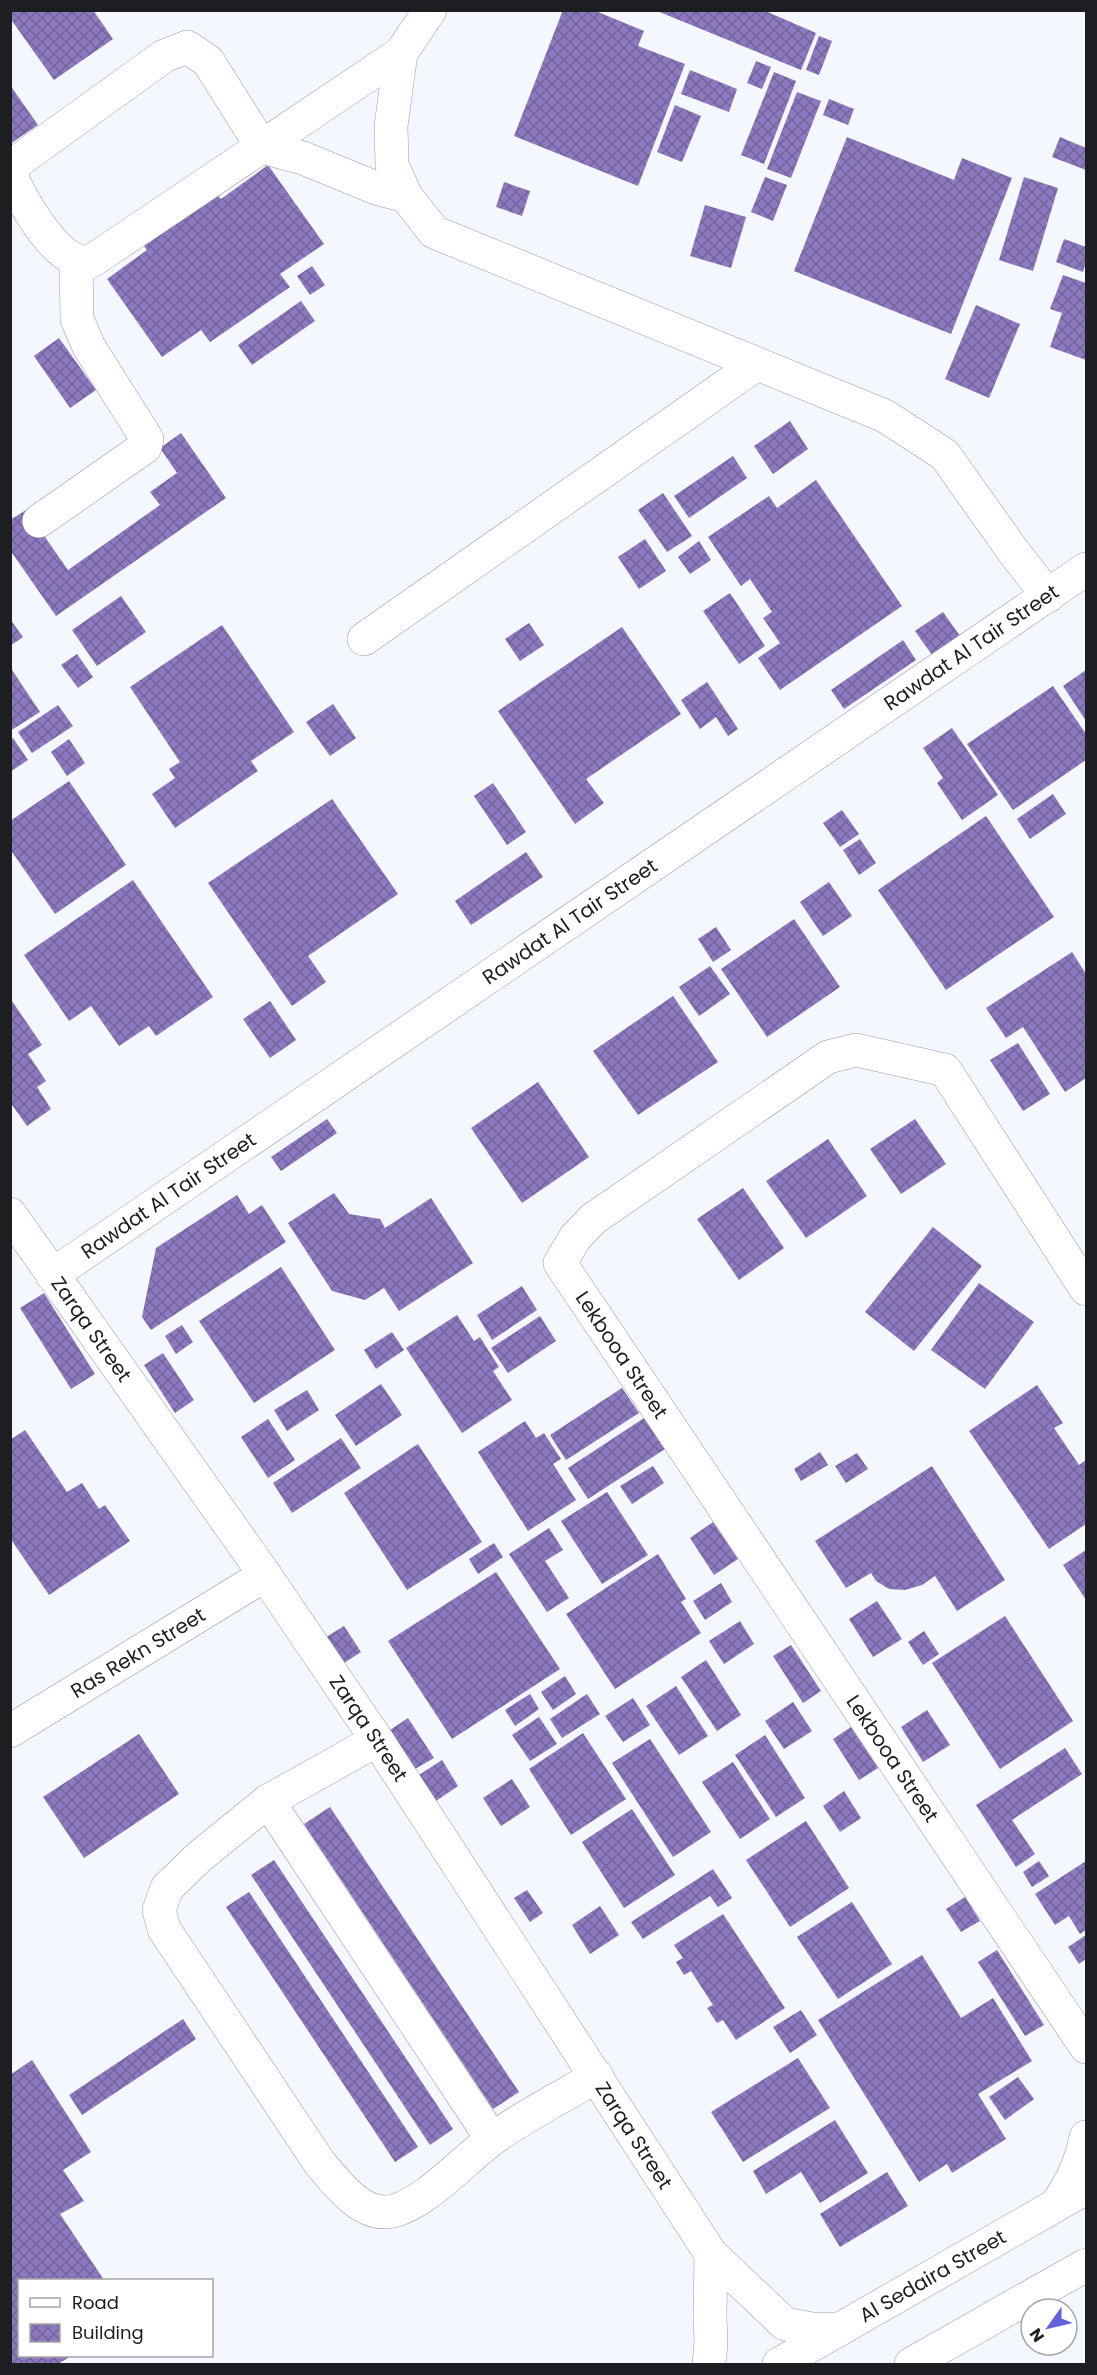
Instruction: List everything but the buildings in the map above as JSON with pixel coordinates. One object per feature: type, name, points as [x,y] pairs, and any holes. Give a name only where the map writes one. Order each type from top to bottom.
[{"type":"street","points":[[10,172],[16,189],[55,246],[76,260],[90,262],[401,53],[430,10]]},
{"type":"street","points":[[10,167],[164,56],[187,47],[208,61],[262,147],[303,158],[376,188],[406,196]]},
{"type":"street","points":[[401,53],[391,126],[392,165],[406,196],[434,232],[885,416],[945,455],[1013,552],[1048,596]]},
{"type":"street","points":[[39,521],[145,447],[147,439],[89,347],[77,319],[76,260]]},
{"type":"street","points":[[364,639],[757,364]]},
{"type":"street","name":"Rawdat Al Tair Street","points":[[52,1275],[1086,568]]},
{"type":"street","name":"Lekbooa Street","points":[[1086,1289],[945,1070],[856,1050],[828,1057],[593,1219],[574,1238],[560,1263],[1086,2047]]},
{"type":"street","name":"Zarqa Street","points":[[10,1214],[265,1575],[377,1740],[711,2254],[785,2324],[812,2329],[838,2329]]},
{"type":"street","name":"Ras Rekn Street","points":[[10,1731],[265,1575]]},
{"type":"street","points":[[377,1740],[268,1801],[199,1857],[167,1888],[159,1910],[164,1929],[319,2162],[334,2180],[364,2207],[386,2212],[410,2206],[492,2139],[597,2076]]},
{"type":"street","points":[[268,1801],[492,2139]]},
{"type":"street","points":[[1056,2205],[1071,2184],[1082,2160],[1086,2137]]},
{"type":"street","name":"Al Sedaira Street","points":[[778,2364],[1086,2188]]},
{"type":"street","points":[[709,2364],[711,2254]]},
{"type":"street","points":[[911,2364],[1086,2265]]}]
